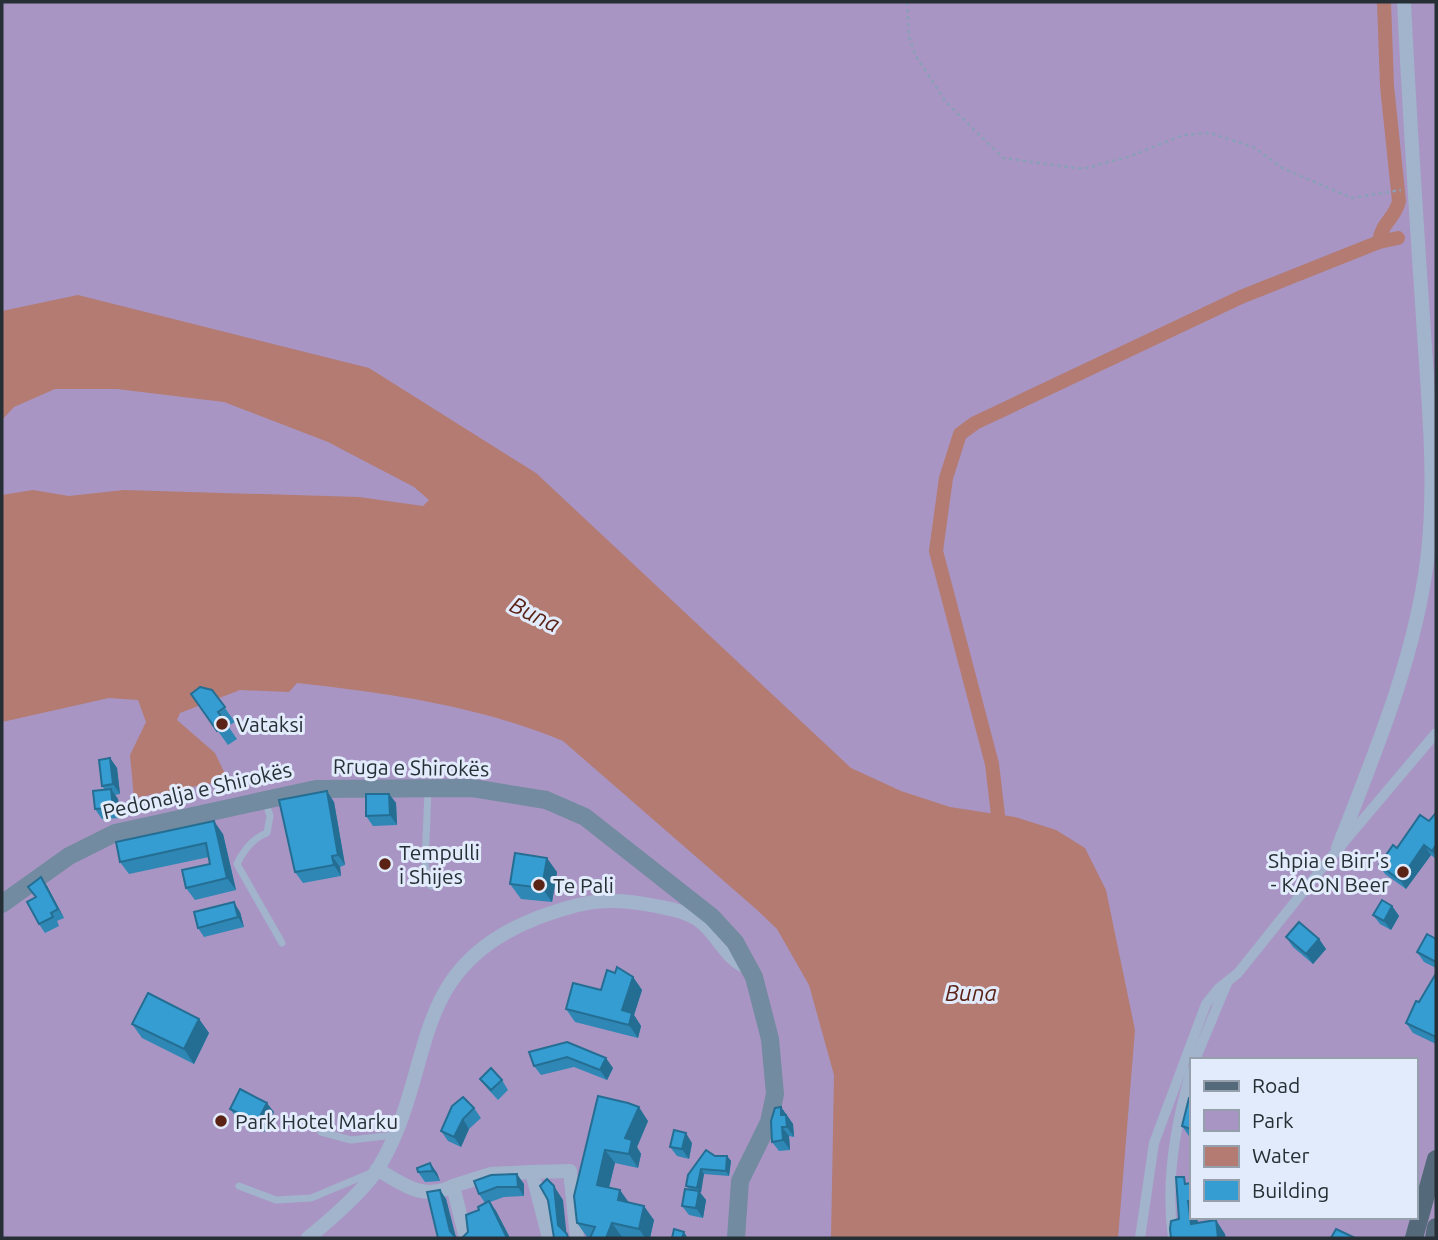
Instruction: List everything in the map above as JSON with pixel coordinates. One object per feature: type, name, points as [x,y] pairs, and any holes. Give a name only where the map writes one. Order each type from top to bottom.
[{"type":"main road","name":"Rruga e Shirokës","points":[[2,904],[69,856],[115,834],[327,788],[501,791],[546,800],[575,811],[712,917],[735,942],[751,968],[770,1039],[775,1094],[769,1122],[740,1181],[736,1238]]},
{"type":"main road","points":[[1414,1238],[1436,1159]]},
{"type":"main road","points":[[1434,1238],[1436,1227]]},
{"type":"street","points":[[1338,848],[1396,696],[1416,622],[1427,561],[1432,454],[1404,2]]},
{"type":"street","points":[[1140,1238],[1147,1180],[1158,1132],[1206,1004],[1238,973],[1338,848],[1436,733]]},
{"type":"street","points":[[308,1238],[328,1222],[377,1169],[395,1135],[437,1003],[458,971],[505,931],[566,907],[603,898],[628,901],[689,915],[709,930],[737,963],[751,968]]},
{"type":"street","points":[[1196,1058],[1228,980]]},
{"type":"street","points":[[1173,1238],[1170,1206],[1175,1135],[1190,1075]]},
{"type":"street","points":[[377,1169],[416,1192],[438,1193],[491,1174],[570,1171],[577,1238]]},
{"type":"street","points":[[531,1172],[549,1238]]},
{"type":"street","points":[[453,1186],[466,1238]]},
{"type":"lane","points":[[428,788],[425,865],[431,887]]},
{"type":"lane","points":[[265,800],[270,816],[267,833],[252,842],[237,864],[282,943]]},
{"type":"lane","points":[[321,1132],[351,1140],[395,1135]]},
{"type":"lane","points":[[239,1186],[276,1200],[311,1198],[377,1169]]},
{"type":"path","points":[[907,2],[909,37],[916,56],[945,101],[1003,159],[1083,169],[1131,156],[1183,135],[1210,133],[1253,148],[1284,169],[1352,198],[1415,188]]},
{"type":"green space","points":[[2,2],[1436,2],[1436,1238],[2,1238]]},
{"type":"water","name":"Buna","points":[[78,295],[369,368],[536,473],[851,768],[901,791],[950,807],[1015,817],[1056,830],[1085,848],[1106,890],[1135,1030],[1118,1238],[831,1238],[834,1075],[809,985],[777,929],[563,741],[466,710],[365,691],[297,683],[289,692],[240,690],[180,713],[177,720],[215,753],[228,780],[134,798],[130,755],[146,722],[138,700],[109,698],[2,722],[2,495],[33,490],[69,496],[124,490],[359,497],[423,506],[429,500],[414,487],[328,442],[224,402],[117,389],[55,389],[14,407],[2,420],[2,311]]},
{"type":"building","points":[[200,687],[212,690],[225,707],[218,712],[227,725],[217,731],[191,694]]},
{"type":"building","points":[[110,758],[113,784],[102,786],[99,760]]},
{"type":"building","points":[[111,789],[113,808],[95,809],[93,791]]},
{"type":"building","points":[[327,791],[338,855],[332,856],[334,865],[295,872],[279,800]]},
{"type":"building","points":[[366,794],[389,794],[390,815],[366,816]]},
{"type":"building","points":[[1436,813],[1436,845],[1432,851],[1424,845],[1400,880],[1379,865],[1393,845],[1397,848],[1420,815],[1429,821]]},
{"type":"building","points":[[214,821],[227,878],[186,888],[182,870],[210,864],[206,843],[120,862],[116,842]]},
{"type":"building","points":[[515,853],[547,858],[542,888],[510,884]]},
{"type":"building","points":[[41,877],[58,909],[51,913],[53,917],[39,924],[27,902],[36,897],[28,887]]},
{"type":"building","points":[[1382,900],[1392,906],[1384,921],[1373,915]]},
{"type":"building","points":[[234,902],[238,917],[198,928],[194,912]]},
{"type":"building","points":[[1299,922],[1319,939],[1306,954],[1286,937]]},
{"type":"building","points":[[1427,934],[1436,939],[1436,962],[1417,952]]},
{"type":"building","points":[[617,967],[633,977],[622,1010],[632,1013],[629,1025],[566,1009],[573,983],[601,990],[607,970],[615,973]]},
{"type":"building","points":[[1435,975],[1436,1037],[1406,1023],[1416,1001],[1419,1002]]},
{"type":"building","points":[[148,993],[199,1019],[184,1049],[132,1024]]},
{"type":"building","points":[[567,1042],[606,1058],[600,1070],[567,1057],[534,1066],[529,1052]]},
{"type":"building","points":[[491,1068],[502,1080],[491,1090],[480,1079]]},
{"type":"building","points":[[240,1089],[267,1103],[257,1122],[230,1109]]},
{"type":"building","points":[[598,1096],[639,1107],[625,1138],[632,1140],[629,1154],[605,1150],[597,1185],[620,1190],[618,1200],[644,1206],[639,1229],[612,1223],[606,1238],[590,1238],[595,1227],[577,1223],[574,1196]]},
{"type":"building","points":[[463,1097],[474,1108],[463,1119],[454,1137],[441,1131],[452,1106]]},
{"type":"building","points":[[1189,1098],[1190,1098],[1190,1129],[1182,1126]]},
{"type":"building","points":[[781,1107],[781,1115],[786,1115],[787,1127],[782,1127],[783,1140],[772,1142],[771,1121],[775,1108]]},
{"type":"building","points":[[674,1130],[686,1133],[682,1149],[670,1147]]},
{"type":"building","points":[[706,1150],[715,1156],[727,1156],[726,1171],[701,1169],[697,1188],[686,1186],[688,1175]]},
{"type":"building","points":[[430,1163],[433,1171],[418,1172],[417,1168]]},
{"type":"building","points":[[517,1174],[518,1187],[497,1187],[479,1194],[474,1181],[491,1175]]},
{"type":"building","points":[[1176,1177],[1184,1177],[1185,1184],[1190,1183],[1188,1201],[1191,1224],[1216,1220],[1218,1238],[1171,1238],[1171,1221],[1179,1219]]},
{"type":"building","points":[[547,1179],[554,1186],[558,1225],[568,1238],[554,1238],[548,1200],[540,1186]]},
{"type":"building","points":[[685,1189],[699,1191],[696,1208],[682,1206]]},
{"type":"building","points":[[440,1190],[450,1231],[456,1238],[438,1238],[427,1192]]},
{"type":"building","points":[[489,1201],[507,1238],[462,1238],[468,1232],[466,1215],[479,1210],[478,1207]]},
{"type":"building","points":[[674,1229],[684,1232],[682,1238],[672,1238]]},
{"type":"building","points":[[1336,1229],[1355,1238],[1331,1238]]},
{"type":"waterway","points":[[998,815],[992,764],[936,551],[946,478],[960,434],[975,423],[1241,297],[1379,242],[1383,229],[1399,201],[1387,86],[1384,2]]},
{"type":"waterway","points":[[1379,242],[1398,238]]},
{"type":"place","name":"Vataksi","points":[[222,724]]},
{"type":"place","name":"Tempulli i Shijes","points":[[385,864]]},
{"type":"place","name":"Shpia e Birr's - KAON Beer","points":[[1403,872]]},
{"type":"place","name":"Te Pali","points":[[539,885]]},
{"type":"place","name":"Park Hotel Marku","points":[[221,1121]]}]
